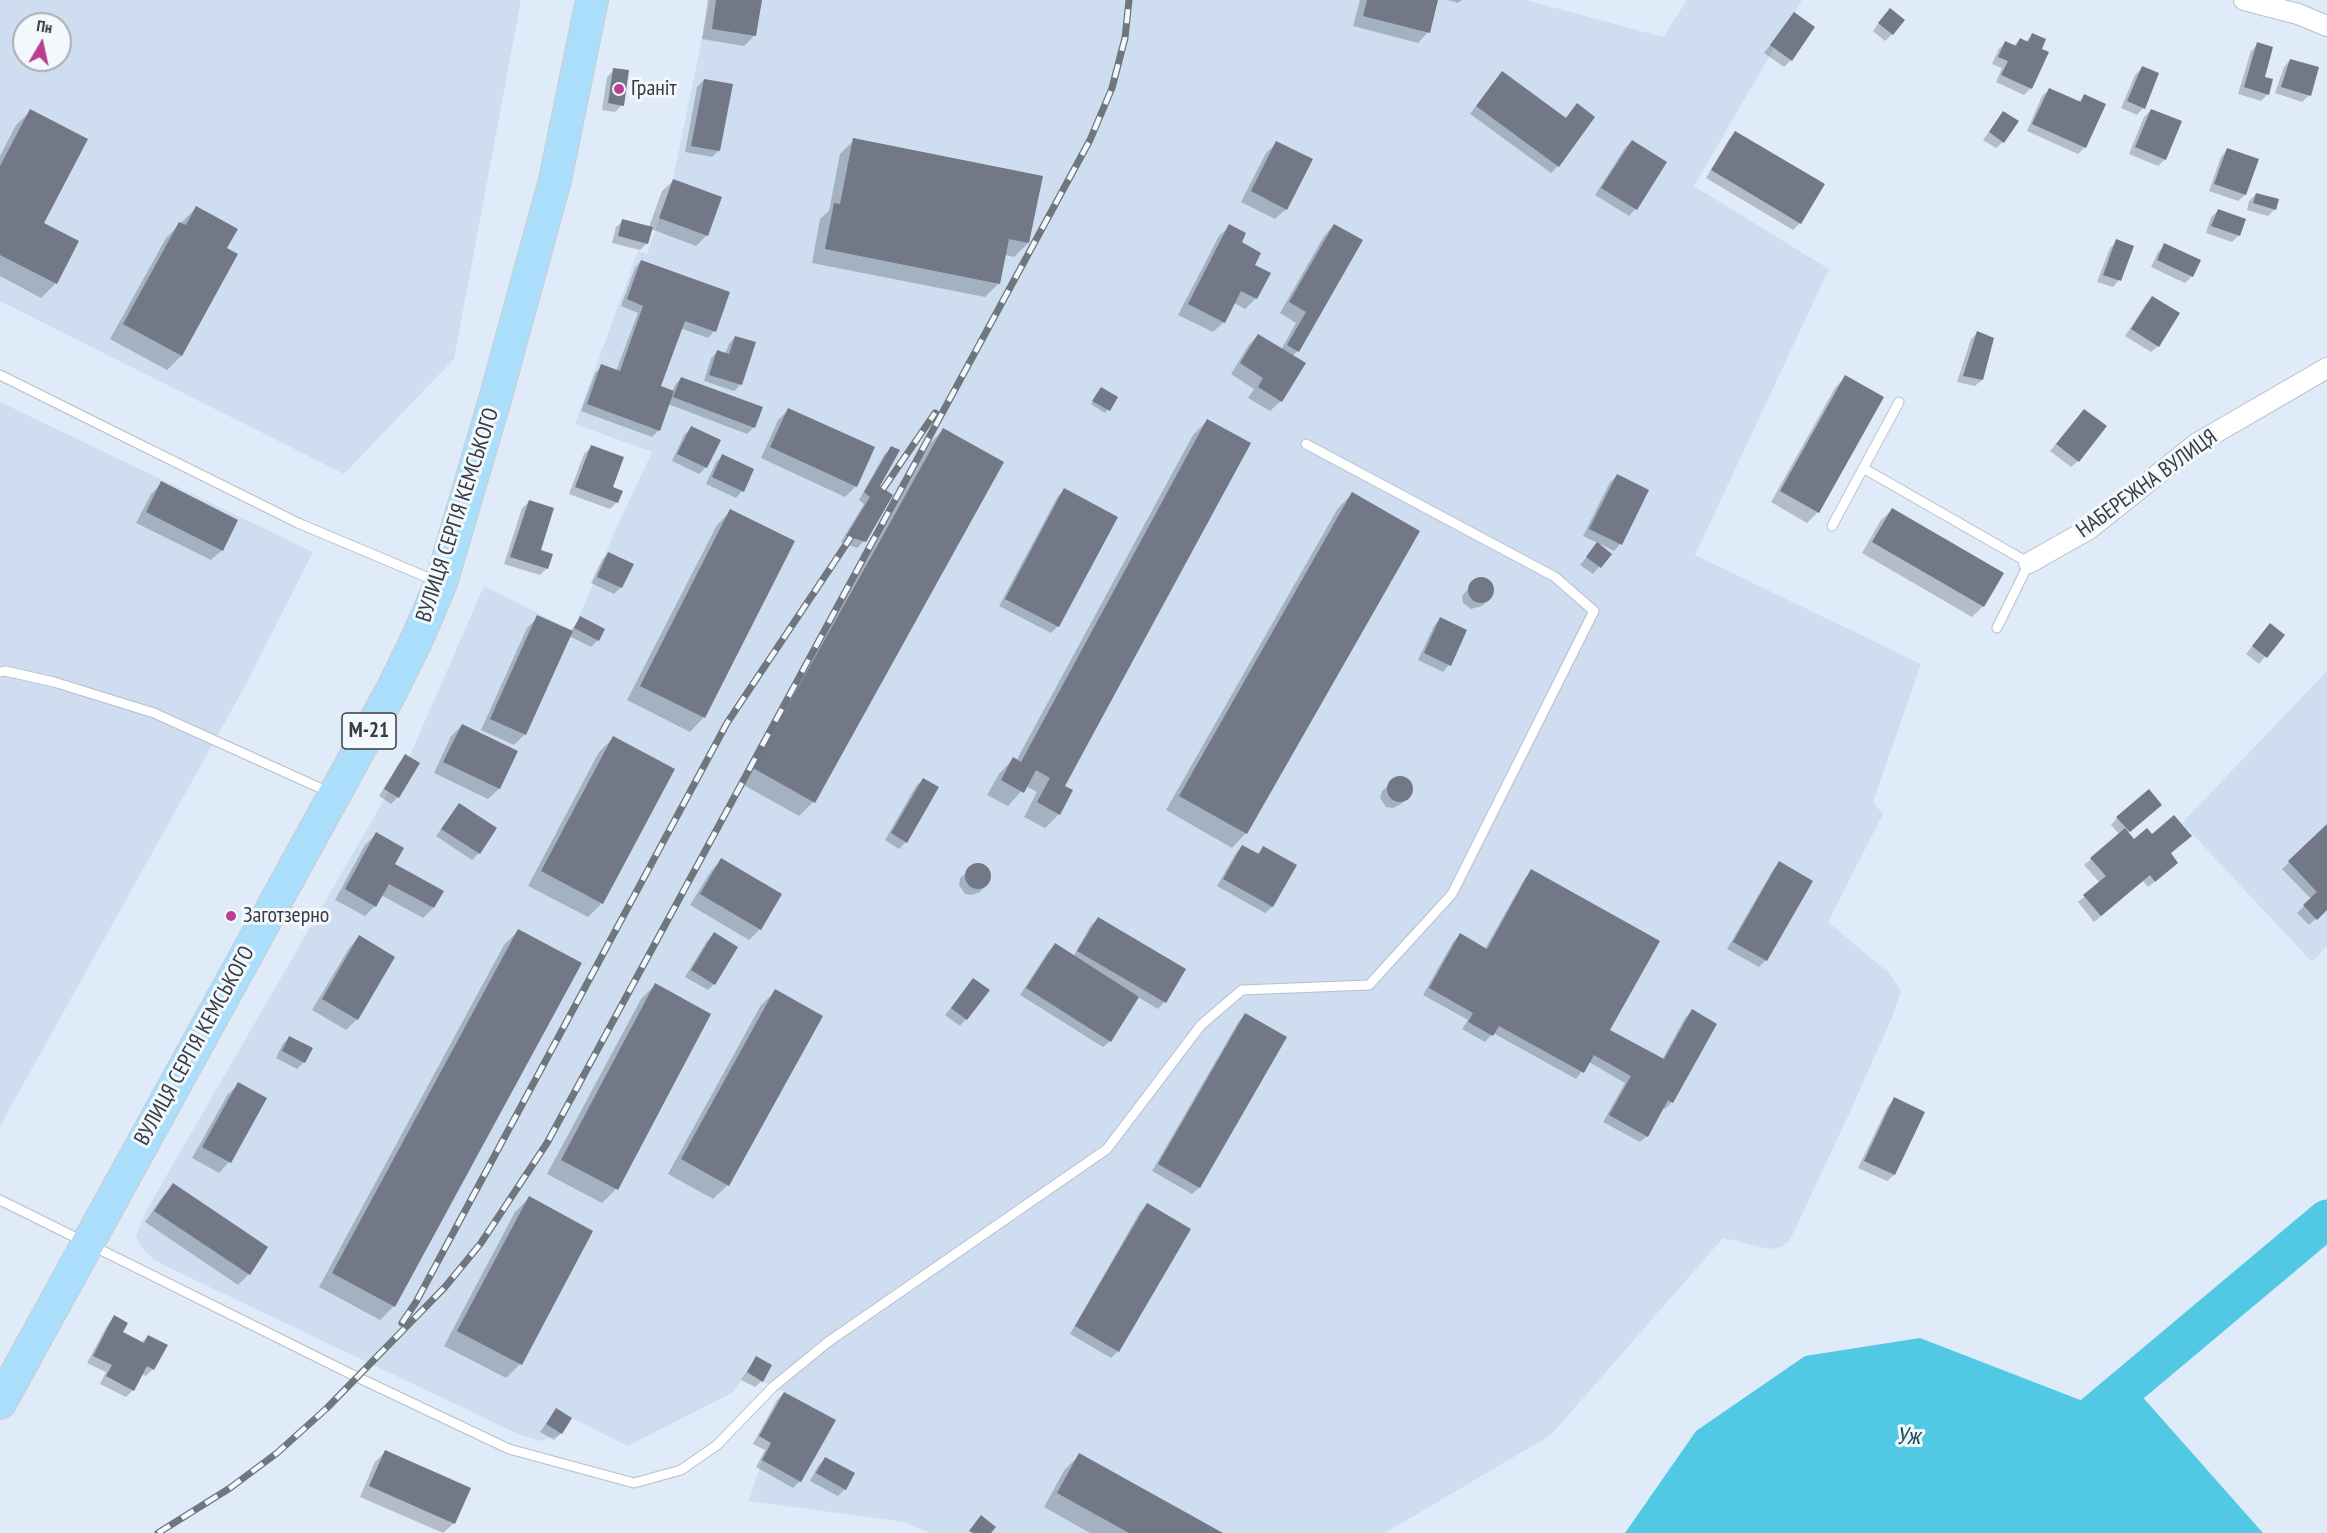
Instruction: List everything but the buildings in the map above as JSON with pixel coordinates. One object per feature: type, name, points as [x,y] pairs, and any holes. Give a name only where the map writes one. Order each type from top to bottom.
[{"type":"highway","name":"ВУЛИЦЯ СЕРГІЯ КЕМСЬКОГО","points":[[0,1403],[392,690],[441,583],[494,403],[555,180],[592,0]]},
{"type":"street","points":[[2244,0],[2302,7],[2327,26]]},
{"type":"street","name":"НАБЕРЕЖНА ВУЛИЦЯ","points":[[2029,563],[2089,529],[2196,444],[2327,368]]},
{"type":"lane","points":[[0,375],[298,523],[441,583]]},
{"type":"lane","points":[[1832,526],[1899,402]]},
{"type":"lane","points":[[0,1200],[357,1377],[509,1449],[634,1483],[681,1470],[717,1445],[773,1387],[828,1342],[1107,1149],[1201,1025],[1242,990],[1369,985],[1452,894],[1594,611],[1556,577],[1306,444]]},
{"type":"lane","points":[[1863,468],[2029,563],[1997,628]]},
{"type":"lane","points":[[0,672],[5,671],[54,682],[154,713],[333,794]]},
{"type":"shaded area","points":[[0,0],[521,0],[454,359],[344,474],[0,301]]},
{"type":"shaded area","points":[[710,0],[1526,0],[1663,37],[1687,0],[1802,0],[1694,186],[1829,269],[1695,555],[1921,664],[1873,802],[1883,814],[1828,922],[1889,973],[1901,991],[1893,1015],[1849,1114],[1790,1240],[1781,1247],[1769,1249],[1723,1238],[1551,1435],[1385,1533],[931,1533],[904,1522],[749,1501],[762,1460],[771,1443],[759,1436],[784,1392],[747,1373],[732,1393],[627,1446],[572,1418],[562,1434],[540,1441],[518,1434],[154,1260],[141,1247],[136,1236],[146,1211],[411,753],[484,586],[573,631],[619,522],[652,452],[575,424],[638,251],[647,254],[673,179]]},
{"type":"shaded area","points":[[0,402],[313,552],[244,688],[0,1126]]},
{"type":"shaded area","points":[[2327,671],[2327,946],[2312,962],[2182,823]]},
{"type":"water","name":"Уж","points":[[1920,1338],[2088,1403],[2120,1375],[2131,1384],[2263,1533],[1625,1533],[1696,1431],[1805,1356]]},
{"type":"waterway","name":"Уж","points":[[2091,1417],[2327,1219]]},
{"type":"railway","points":[[158,1533],[230,1488],[277,1453],[327,1408],[445,1287],[481,1243],[547,1143],[1090,140],[1112,88],[1125,38],[1129,0]]},
{"type":"railway","points":[[883,489],[935,413]]},
{"type":"railway","points":[[402,1323],[416,1302],[727,723],[851,537]]},
{"type":"place","name":"Граніт","points":[[619,89]]},
{"type":"place","name":"Заготзерно","points":[[231,916]]}]
